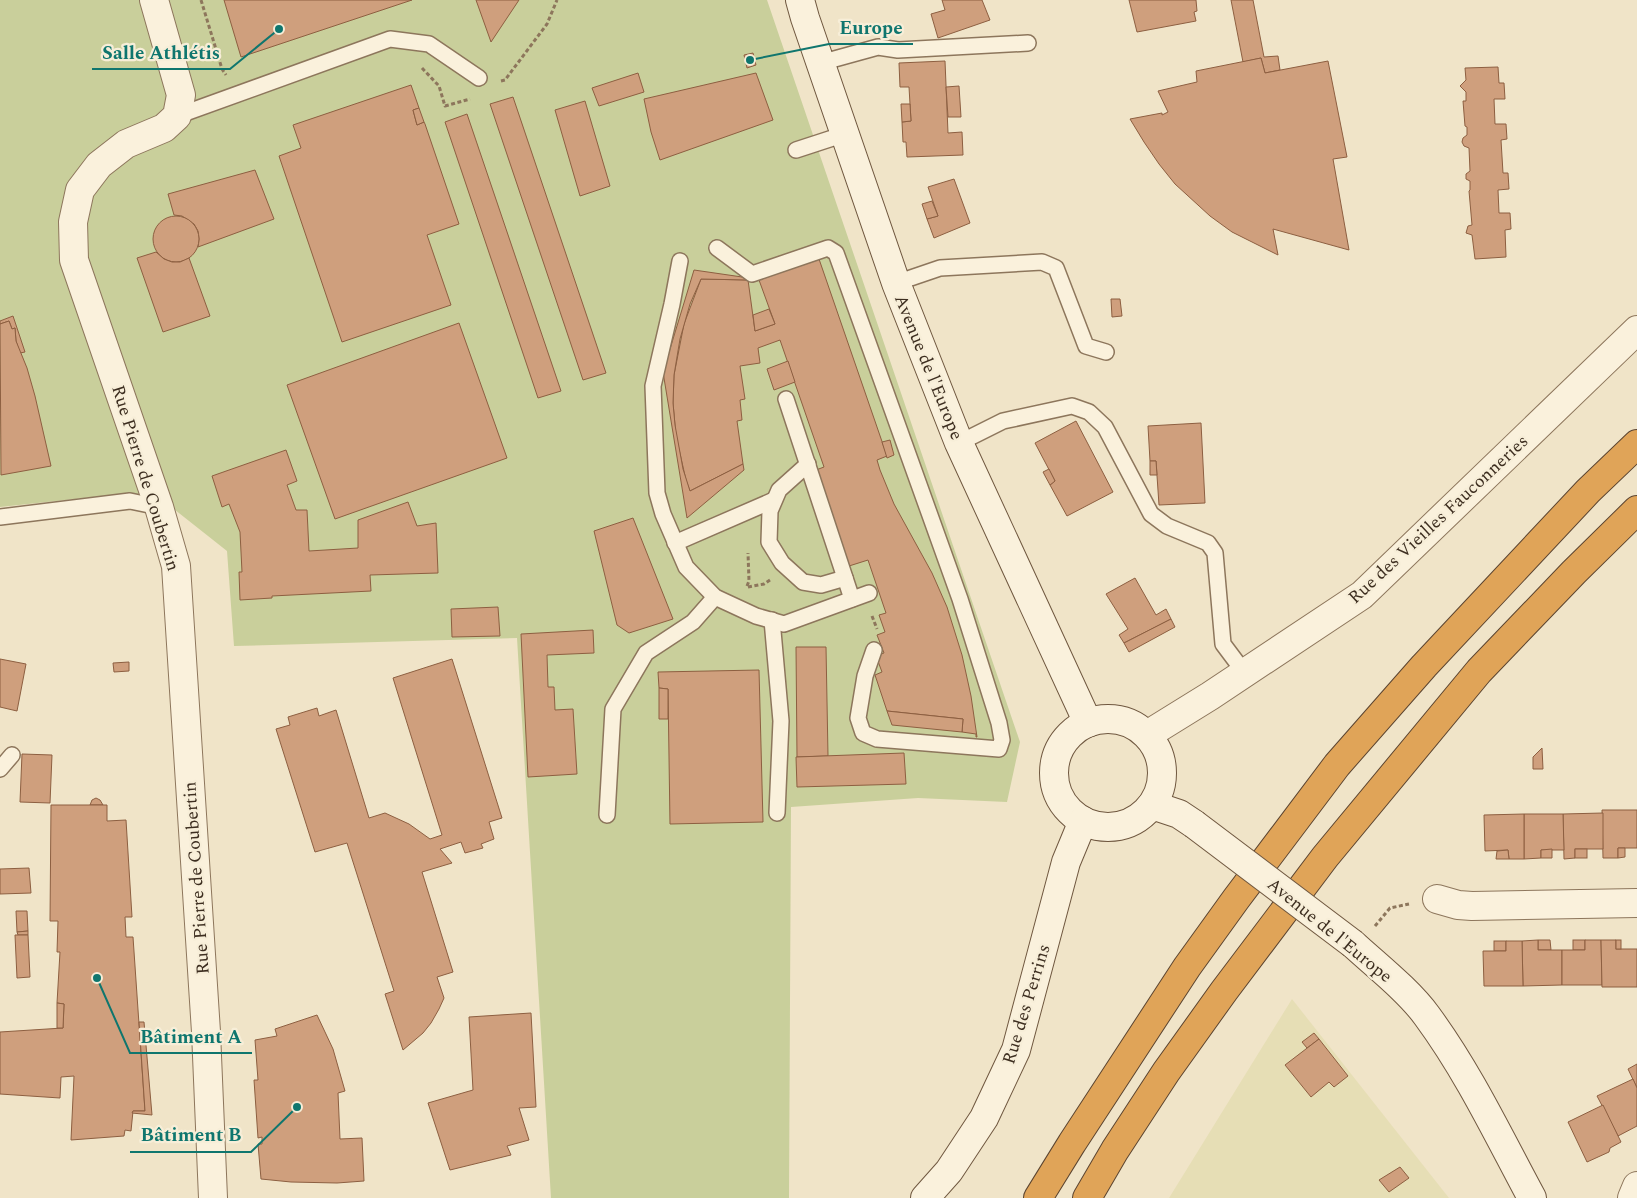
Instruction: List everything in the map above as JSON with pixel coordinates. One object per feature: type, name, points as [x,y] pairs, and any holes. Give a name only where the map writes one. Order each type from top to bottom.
[{"type":"highway","points":[[1038,1198],[1187,967],[1337,765],[1424,666],[1588,491],[1637,444]]},
{"type":"highway","points":[[1088,1198],[1115,1150],[1166,1072],[1224,991],[1325,857],[1480,671],[1574,572],[1637,510]]},
{"type":"street","points":[[154,0],[181,94],[177,116]]},
{"type":"street","name":"Avenue de l'Europe","points":[[800,0],[896,282],[959,443],[1088,723]]},
{"type":"street","name":"Rue Pierre de Coubertin","points":[[177,116],[164,128],[126,144],[99,165],[80,190],[73,222],[74,260],[159,507],[176,566],[206,1032],[213,1198]]},
{"type":"street","name":"Rue des Vieilles Fauconneries","points":[[1147,735],[1362,595],[1637,330]]},
{"type":"street","points":[[1103,719],[1119,720],[1134,725],[1147,735],[1156,748],[1161,762],[1162,777],[1159,792],[1152,805],[1141,816],[1128,823],[1113,827],[1098,826],[1083,821],[1070,810],[1060,796],[1055,779],[1056,762],[1062,746],[1073,732],[1088,723],[1103,719]]},
{"type":"street","name":"Avenue de l'Europe","points":[[1152,805],[1179,814],[1194,824],[1356,946],[1394,981],[1426,1015],[1464,1071],[1532,1198]]},
{"type":"street","name":"Rue des Perrins","points":[[924,1198],[949,1172],[984,1118],[1016,1050],[1066,862],[1083,821]]},
{"type":"street","points":[[1437,899],[1458,905],[1472,906],[1637,903]]},
{"type":"street","points":[[1632,1198],[1637,1186]]},
{"type":"lane","points":[[177,116],[390,39],[429,44],[479,78]]},
{"type":"lane","points":[[820,63],[878,46],[898,50],[1028,43]]},
{"type":"lane","points":[[796,150],[845,134]]},
{"type":"lane","points":[[717,248],[752,274],[828,248],[836,253],[960,599],[1000,723],[1002,740],[999,749],[877,739],[864,733],[858,718],[864,676],[874,650]]},
{"type":"lane","points":[[680,261],[653,386],[657,494],[663,514],[686,567],[715,597],[756,616],[784,624],[860,597],[845,578],[786,399]]},
{"type":"lane","points":[[896,282],[940,268],[1042,262],[1056,268],[1086,346],[1106,352]]},
{"type":"lane","points":[[959,443],[1003,420],[1072,406],[1089,412],[1105,427],[1151,514],[1167,526],[1208,543],[1215,553],[1224,644],[1244,672]]},
{"type":"lane","points":[[808,464],[778,490],[770,511],[769,542],[782,564],[803,582],[821,585],[845,578]]},
{"type":"lane","points":[[675,542],[774,500]]},
{"type":"lane","points":[[0,517],[130,501],[159,507]]},
{"type":"lane","points":[[607,815],[613,709],[646,653],[693,622],[715,597]]},
{"type":"lane","points":[[772,620],[781,721],[777,813]]},
{"type":"lane","points":[[0,769],[12,755]]},
{"type":"path","points":[[738,516],[748,554],[749,581],[738,608]]},
{"type":"path","points":[[860,597],[877,628],[874,650]]},
{"type":"path","points":[[1356,946],[1390,908],[1437,899]]},
{"type":"shaded area","points":[[1292,999],[1449,1198],[1169,1198]]},
{"type":"green space","points":[[0,0],[767,0],[1020,742],[1007,802],[918,798],[791,807],[789,1198],[551,1198],[517,638],[234,646],[227,551],[165,502],[131,493],[0,507]]},
{"type":"building","points":[[224,0],[412,0],[241,57]]},
{"type":"building","points":[[476,0],[519,0],[491,42]]},
{"type":"building","points":[[942,0],[982,0],[990,20],[938,38],[931,14],[945,10]]},
{"type":"building","points":[[1129,0],[1196,0],[1197,11],[1194,12],[1196,21],[1137,32]]},
{"type":"building","points":[[1231,0],[1253,0],[1264,57],[1278,56],[1280,70],[1265,73],[1261,58],[1243,62]]},
{"type":"building","points":[[753,53],[756,65],[747,68],[744,55]]},
{"type":"building","points":[[1261,58],[1265,73],[1328,61],[1347,157],[1333,159],[1349,250],[1273,229],[1278,255],[1232,232],[1210,216],[1175,184],[1159,164],[1130,119],[1162,113],[1162,115],[1168,112],[1158,91],[1197,82],[1196,71]]},
{"type":"building","points":[[945,61],[948,133],[962,132],[963,155],[907,157],[906,142],[903,142],[902,122],[911,121],[909,87],[900,87],[899,63]]},
{"type":"building","points":[[1498,67],[1499,83],[1504,83],[1505,99],[1494,99],[1495,124],[1506,124],[1507,139],[1501,140],[1503,173],[1508,173],[1509,189],[1498,190],[1499,213],[1510,213],[1511,229],[1505,230],[1506,257],[1475,259],[1472,235],[1466,233],[1468,226],[1472,225],[1470,181],[1466,179],[1466,174],[1470,171],[1469,148],[1464,146],[1462,142],[1463,138],[1467,135],[1463,101],[1466,101],[1466,92],[1460,86],[1466,80],[1465,68]]},
{"type":"building","points":[[638,73],[644,92],[599,106],[592,88]]},
{"type":"building","points":[[756,73],[773,120],[660,160],[651,132],[644,99]]},
{"type":"building","points":[[411,85],[419,108],[413,110],[417,125],[424,122],[425,124],[459,224],[427,235],[451,305],[342,342],[279,156],[301,148],[293,125]]},
{"type":"building","points":[[959,86],[961,117],[948,117],[946,87]]},
{"type":"building","points":[[513,97],[606,373],[583,380],[490,104]]},
{"type":"building","points":[[585,101],[610,186],[580,196],[555,110]]},
{"type":"building","points":[[901,104],[910,104],[911,121],[902,122]]},
{"type":"building","points":[[419,108],[424,122],[417,125],[413,110]]},
{"type":"building","points":[[467,114],[561,391],[538,398],[445,122]]},
{"type":"building","points":[[255,170],[274,219],[198,247],[198,231],[194,224],[182,216],[174,215],[168,194]]},
{"type":"building","points":[[954,179],[970,223],[934,238],[927,219],[938,216],[928,187]]},
{"type":"building","points":[[932,201],[938,216],[927,219],[922,204]]},
{"type":"building","points":[[181,216],[193,222],[198,230],[198,248],[193,256],[185,261],[171,262],[159,256],[154,248],[153,234],[159,222],[167,217]]},
{"type":"building","points":[[156,252],[164,259],[172,262],[180,262],[189,258],[210,316],[163,332],[137,258]]},
{"type":"building","points":[[819,259],[887,456],[877,460],[880,470],[894,504],[932,573],[947,607],[962,655],[977,737],[976,734],[962,732],[963,719],[887,711],[875,675],[882,672],[876,656],[884,653],[877,635],[885,632],[879,615],[886,613],[868,560],[849,566],[816,470],[824,467],[780,340],[758,348],[760,363],[740,366],[745,399],[740,400],[742,420],[737,421],[743,464],[690,491],[686,480],[676,436],[673,403],[674,375],[684,324],[701,279],[748,280],[755,331],[775,324],[759,280]]},
{"type":"building","points":[[694,270],[749,278],[748,280],[701,279],[690,304],[680,339],[674,375],[673,403],[675,425],[683,469],[690,491],[743,464],[744,470],[687,518],[663,372]]},
{"type":"building","points":[[1111,299],[1120,299],[1122,316],[1112,317]]},
{"type":"building","points":[[769,309],[775,324],[755,331],[753,315]]},
{"type":"building","points":[[13,316],[25,352],[20,353],[16,341],[15,328],[12,329],[9,321],[0,324],[0,321]]},
{"type":"building","points":[[9,321],[12,329],[15,328],[16,341],[27,368],[51,466],[1,475],[0,324]]},
{"type":"building","points":[[459,323],[507,458],[335,519],[287,385]]},
{"type":"building","points":[[788,361],[795,382],[774,390],[767,369]]},
{"type":"building","points":[[1076,421],[1113,492],[1067,516],[1050,485],[1055,481],[1035,443]]},
{"type":"building","points":[[1201,423],[1205,503],[1159,505],[1156,461],[1150,461],[1148,426]]},
{"type":"building","points":[[890,440],[894,455],[887,458],[882,442]]},
{"type":"building","points":[[286,450],[297,481],[287,485],[296,510],[307,510],[309,551],[358,548],[358,520],[408,502],[417,526],[436,523],[438,573],[370,575],[371,591],[272,596],[272,598],[240,600],[239,572],[242,572],[240,532],[229,504],[222,507],[212,476]]},
{"type":"building","points":[[1150,461],[1156,461],[1157,475],[1150,475]]},
{"type":"building","points":[[1049,469],[1055,481],[1050,485],[1043,472]]},
{"type":"building","points":[[633,518],[673,619],[629,633],[617,625],[594,531]]},
{"type":"building","points":[[1135,578],[1156,615],[1166,609],[1171,619],[1124,643],[1119,635],[1128,629],[1106,594]]},
{"type":"building","points":[[498,607],[500,636],[452,637],[451,609]]},
{"type":"building","points":[[1171,619],[1175,627],[1129,652],[1124,643]]},
{"type":"building","points":[[593,630],[594,653],[547,655],[548,687],[554,687],[555,710],[573,709],[577,774],[528,777],[521,634]]},
{"type":"building","points":[[796,647],[826,647],[828,756],[797,757]]},
{"type":"building","points":[[0,659],[26,664],[17,711],[0,707]]},
{"type":"building","points":[[452,659],[502,818],[489,822],[494,839],[481,844],[483,848],[465,853],[461,842],[440,849],[452,863],[422,872],[453,972],[437,977],[444,998],[439,1009],[423,1033],[403,1050],[385,994],[394,991],[347,843],[315,852],[276,729],[290,725],[288,717],[317,708],[319,716],[336,710],[369,818],[385,813],[409,824],[430,839],[442,835],[393,678]]},
{"type":"building","points":[[129,662],[129,671],[114,672],[113,663]]},
{"type":"building","points":[[759,670],[763,822],[670,824],[668,689],[659,688],[658,672]]},
{"type":"building","points":[[659,688],[668,689],[668,719],[659,719]]},
{"type":"building","points":[[887,711],[963,719],[962,732],[892,725]]},
{"type":"building","points":[[1542,748],[1543,769],[1533,769],[1533,757]]},
{"type":"building","points":[[904,753],[906,784],[797,787],[796,757]]},
{"type":"building","points":[[22,754],[52,755],[50,803],[20,802]]},
{"type":"building","points":[[96,798],[103,805],[90,805],[92,800]]},
{"type":"building","points":[[51,805],[107,805],[107,821],[126,820],[132,917],[125,917],[126,937],[133,937],[145,1111],[133,1111],[131,1131],[125,1130],[124,1136],[71,1140],[74,1076],[61,1077],[60,1098],[0,1094],[0,1032],[63,1028],[64,1004],[57,1003],[60,952],[57,952],[58,921],[50,921]]},
{"type":"building","points":[[1602,810],[1637,810],[1637,848],[1618,848],[1618,858],[1603,858]]},
{"type":"building","points":[[1603,813],[1603,849],[1575,849],[1575,858],[1564,859],[1563,814]]},
{"type":"building","points":[[1524,814],[1563,814],[1564,850],[1541,850],[1541,858],[1524,859]]},
{"type":"building","points":[[1524,814],[1524,859],[1509,859],[1508,850],[1485,851],[1484,815]]},
{"type":"building","points":[[1618,848],[1625,848],[1625,857],[1618,858]]},
{"type":"building","points":[[1552,849],[1552,858],[1541,858],[1541,850]]},
{"type":"building","points":[[1575,849],[1587,849],[1587,858],[1575,858]]},
{"type":"building","points":[[1508,850],[1509,859],[1496,859],[1497,851]]},
{"type":"building","points":[[29,868],[31,893],[0,894],[0,869]]},
{"type":"building","points":[[16,911],[27,911],[28,931],[17,932]]},
{"type":"building","points":[[28,931],[28,935],[18,935],[17,932]]},
{"type":"building","points":[[15,935],[28,935],[30,977],[17,978]]},
{"type":"building","points":[[1538,940],[1550,940],[1551,950],[1538,950]]},
{"type":"building","points":[[1538,940],[1538,950],[1562,950],[1562,985],[1523,986],[1522,941]]},
{"type":"building","points":[[1573,940],[1585,940],[1585,950],[1573,950]]},
{"type":"building","points":[[1585,940],[1601,940],[1602,985],[1562,985],[1562,950],[1585,950]]},
{"type":"building","points":[[1601,940],[1616,940],[1616,949],[1637,949],[1637,987],[1602,987]]},
{"type":"building","points":[[1616,940],[1621,940],[1621,949],[1616,949]]},
{"type":"building","points":[[1494,941],[1506,941],[1506,951],[1494,951]]},
{"type":"building","points":[[1506,941],[1522,941],[1523,986],[1484,986],[1483,951],[1506,951]]},
{"type":"building","points":[[57,1003],[64,1004],[63,1028],[57,1028]]},
{"type":"building","points":[[531,1013],[536,1107],[519,1108],[529,1140],[507,1146],[511,1155],[450,1170],[428,1103],[473,1090],[469,1017]]},
{"type":"building","points":[[317,1015],[333,1049],[345,1091],[338,1093],[340,1139],[362,1138],[364,1181],[337,1183],[261,1179],[258,1144],[262,1144],[262,1137],[258,1138],[254,1080],[258,1080],[255,1040],[277,1036],[275,1029]]},
{"type":"building","points":[[139,1022],[144,1022],[152,1115],[132,1113],[133,1111],[145,1111]]},
{"type":"building","points":[[1314,1033],[1319,1039],[1307,1048],[1302,1042]]},
{"type":"building","points":[[1319,1039],[1348,1076],[1334,1087],[1329,1082],[1311,1097],[1285,1065]]},
{"type":"building","points":[[1637,1064],[1637,1088],[1628,1069]]},
{"type":"building","points":[[1633,1079],[1637,1088],[1637,1126],[1618,1136],[1597,1096]]},
{"type":"building","points":[[1603,1105],[1621,1142],[1610,1148],[1609,1152],[1587,1162],[1568,1122]]},
{"type":"building","points":[[1400,1167],[1409,1178],[1389,1192],[1379,1180]]},
{"type":"place","name":"Salle Athlétis","points":[[279,29]]},
{"type":"place","name":"Europe","points":[[750,60]]},
{"type":"place","name":"Bâtiment A","points":[[97,978]]},
{"type":"place","name":"Bâtiment B","points":[[297,1107]]}]
